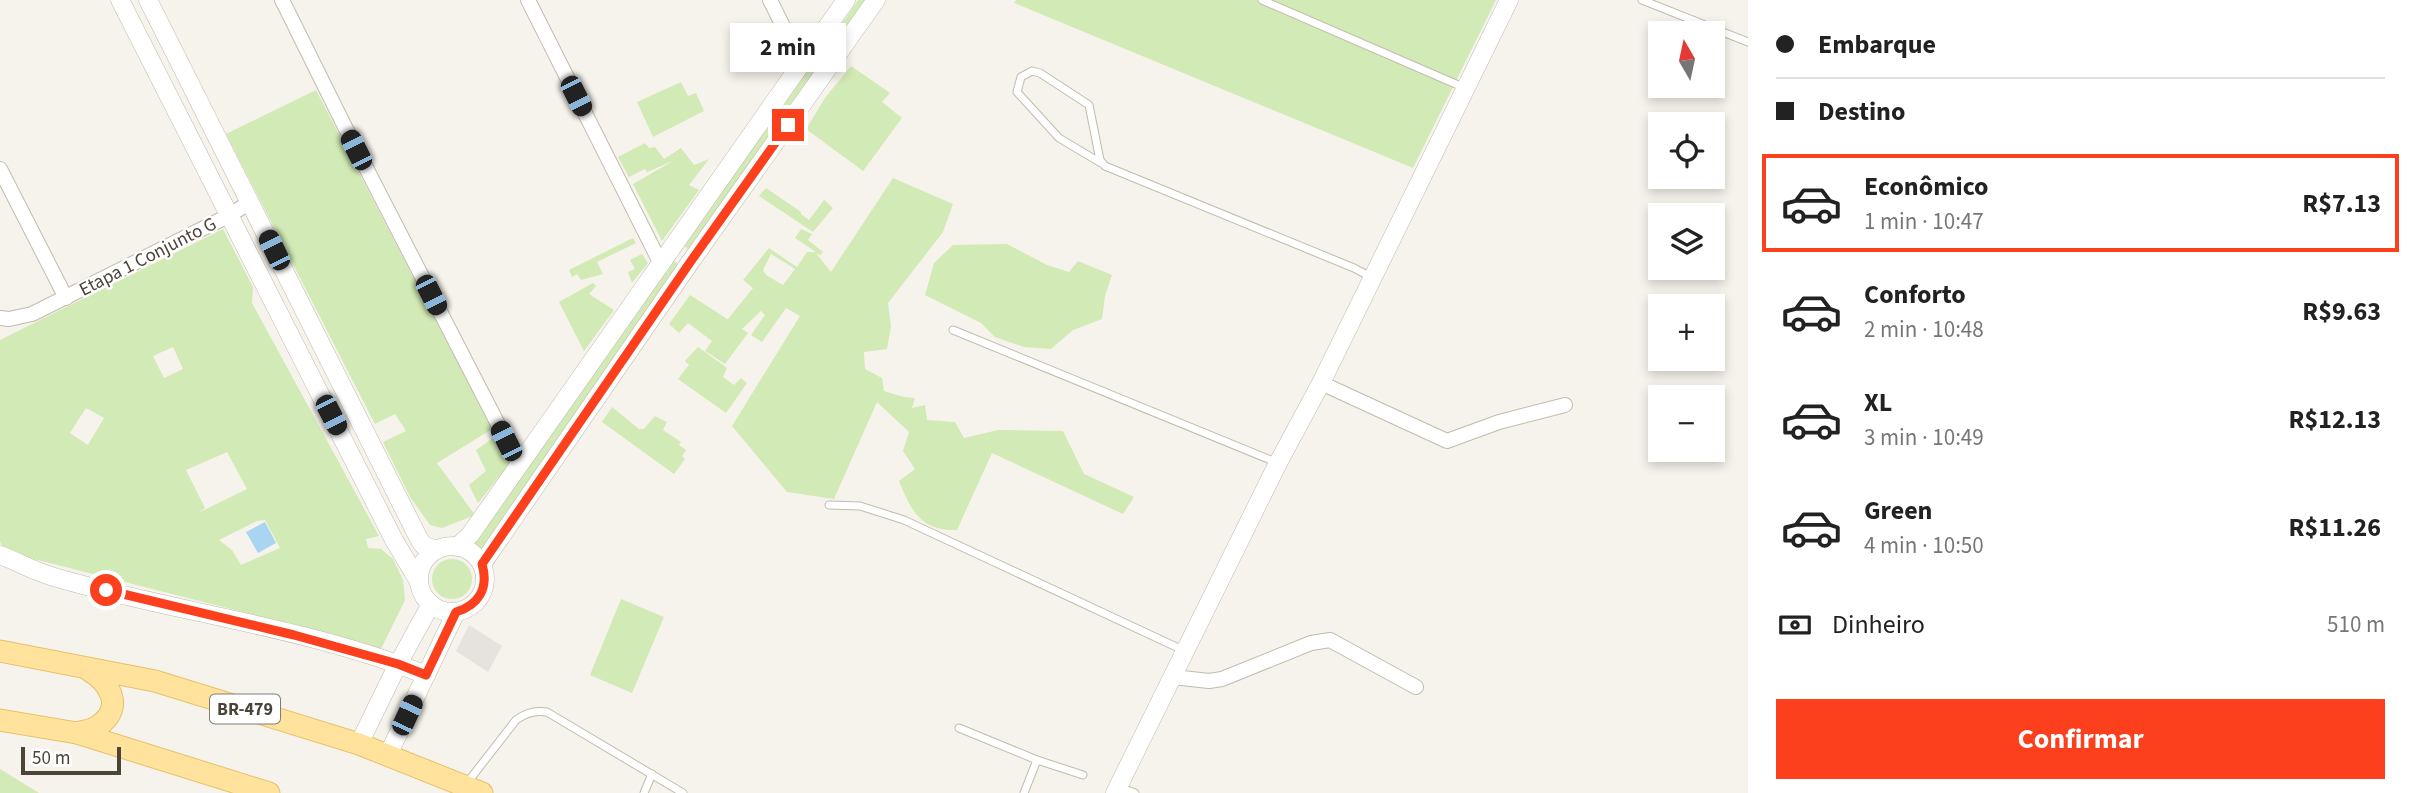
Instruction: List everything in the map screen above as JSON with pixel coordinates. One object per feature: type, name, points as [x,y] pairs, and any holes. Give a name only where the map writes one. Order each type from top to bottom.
[{"type":"main road","name":"BR-479","points":[[0,651],[155,681],[359,744],[473,790]]},
{"type":"main road","points":[[77,733],[97,727],[110,715],[113,705],[110,690],[100,677],[81,666]]},
{"type":"main road","points":[[0,720],[77,733],[269,793]]},
{"type":"street","points":[[120,0],[394,540],[419,582],[422,594],[430,604],[442,611],[456,612],[468,608],[478,600],[484,589],[485,576],[482,564],[476,556],[457,547],[436,550],[426,558],[419,582]]},
{"type":"street","points":[[148,0],[418,537],[424,545],[436,550]]},
{"type":"street","points":[[282,0],[519,465]]},
{"type":"street","points":[[528,0],[662,264]]},
{"type":"street","points":[[770,0],[802,63]]},
{"type":"street","points":[[457,547],[470,535],[846,0]]},
{"type":"street","points":[[482,564],[691,261],[876,0]]},
{"type":"street","points":[[1123,791],[1173,677],[1509,0]]},
{"type":"street","points":[[813,47],[833,61]]},
{"type":"street","points":[[0,169],[66,298]]},
{"type":"street","name":"Etapa 1 Conjunto G","points":[[0,317],[9,319],[32,314],[230,215],[250,202]]},
{"type":"street","points":[[673,248],[691,261]]},
{"type":"street","points":[[1321,383],[1447,441],[1492,424],[1565,405]]},
{"type":"street","points":[[0,555],[53,577],[294,635],[398,664],[426,675]]},
{"type":"street","points":[[359,744],[430,604]]},
{"type":"street","points":[[388,755],[456,612]]},
{"type":"street","points":[[1173,677],[1209,681],[1222,679],[1311,643],[1330,640],[1416,687]]},
{"type":"lane","points":[[1262,0],[1465,88]]},
{"type":"lane","points":[[1642,0],[1748,42]]},
{"type":"lane","points":[[1101,163],[1091,112],[1086,102],[1040,73],[1032,71],[1021,77],[1017,92],[1059,138],[1101,163],[1354,268],[1371,278]]},
{"type":"lane","points":[[953,330],[1278,463]]},
{"type":"lane","points":[[829,505],[860,506],[904,520],[1186,651]]},
{"type":"lane","points":[[473,790],[516,720],[539,710],[547,712],[683,793]]},
{"type":"lane","points":[[960,728],[1037,760],[1083,775]]},
{"type":"lane","points":[[1024,793],[1037,760]]},
{"type":"lane","points":[[644,793],[652,774]]},
{"type":"shaded area","points":[[469,625],[502,646],[488,672],[456,651]]},
{"type":"green space","points":[[858,0],[867,0],[832,50],[826,47]]},
{"type":"green space","points":[[1016,0],[1496,0],[1413,168],[1014,3]]},
{"type":"green space","points":[[815,60],[821,63],[691,251],[684,246]]},
{"type":"green space","points":[[851,66],[890,93],[882,102],[902,118],[863,171],[806,129],[825,98]]},
{"type":"green space","points":[[681,82],[688,96],[696,93],[704,111],[653,137],[637,102]]},
{"type":"green space","points":[[316,90],[492,429],[437,463],[475,515],[442,528],[430,525],[410,497],[383,442],[406,431],[395,414],[375,424],[226,134]]},
{"type":"green space","points":[[645,143],[649,148],[655,147],[664,159],[681,148],[694,165],[709,159],[689,185],[699,190],[662,241],[633,184],[673,161],[629,177],[618,157]]},
{"type":"green space","points":[[893,178],[953,204],[943,232],[888,303],[891,326],[887,349],[864,352],[865,369],[882,378],[884,391],[915,398],[912,408],[925,405],[927,420],[955,422],[964,438],[998,430],[1063,431],[1084,474],[1134,497],[1123,514],[992,453],[957,530],[934,527],[913,510],[899,481],[915,469],[903,451],[909,432],[877,402],[834,499],[787,492],[732,426],[800,316],[786,308],[762,342],[751,335],[765,315],[761,311],[742,329],[748,333],[725,364],[705,351],[712,341],[688,323],[679,333],[669,324],[690,295],[732,322],[728,319],[753,288],[743,280],[769,248],[797,267],[807,252],[816,252],[795,238],[801,229],[812,234],[808,240],[823,252],[820,255],[816,253],[831,272]],"holes":[[[771,254],[795,269],[783,285],[766,275],[763,270]]]},
{"type":"green space","points":[[766,188],[809,220],[824,200],[833,208],[813,232],[759,196]]},
{"type":"green space","points":[[223,229],[253,287],[252,303],[379,536],[366,539],[368,548],[381,549],[393,559],[403,580],[405,600],[379,653],[251,614],[6,552],[0,542],[0,340]],"holes":[[[173,347],[183,369],[164,378],[153,356]],[[86,408],[104,418],[88,445],[70,433]],[[227,452],[247,489],[198,513],[205,508],[186,470]],[[265,520],[280,548],[241,565],[232,550],[219,540],[257,521]]]},
{"type":"green space","points":[[633,238],[636,243],[597,262],[603,274],[581,280],[577,274],[572,277],[569,270]]},
{"type":"green space","points":[[1007,244],[1047,265],[1069,272],[1078,261],[1112,275],[1105,296],[1102,319],[1073,330],[1051,349],[1024,347],[995,337],[981,323],[925,295],[934,263],[953,245]]},
{"type":"green space","points":[[642,254],[648,263],[632,283],[628,272],[635,269],[630,260]]},
{"type":"green space","points":[[674,261],[682,266],[480,551],[473,546]]},
{"type":"green space","points":[[593,283],[596,286],[589,294],[614,310],[584,351],[559,302]]},
{"type":"green space","points":[[698,347],[727,368],[723,377],[734,385],[741,378],[747,383],[726,413],[678,379],[689,365],[685,361]]},
{"type":"green space","points":[[612,407],[639,429],[644,429],[655,416],[667,422],[663,430],[681,442],[679,445],[686,450],[682,456],[685,459],[674,474],[602,422]]},
{"type":"green space","points":[[493,438],[510,463],[478,503],[469,485],[486,471],[476,450]]},
{"type":"green space","points":[[452,559],[460,560],[466,565],[471,571],[471,587],[466,593],[460,598],[452,599],[444,598],[438,593],[433,587],[432,579],[433,571],[438,565],[444,560]]},
{"type":"green space","points":[[621,599],[664,617],[632,693],[590,675]]},
{"type":"green space","points":[[0,769],[39,793],[0,793]]},
{"type":"water","points":[[265,522],[276,543],[258,553],[246,532]]},
{"type":"route","points":[[106,590],[294,635],[398,664],[426,675],[456,612],[468,608],[478,600],[484,589],[482,564],[788,125]]}]
